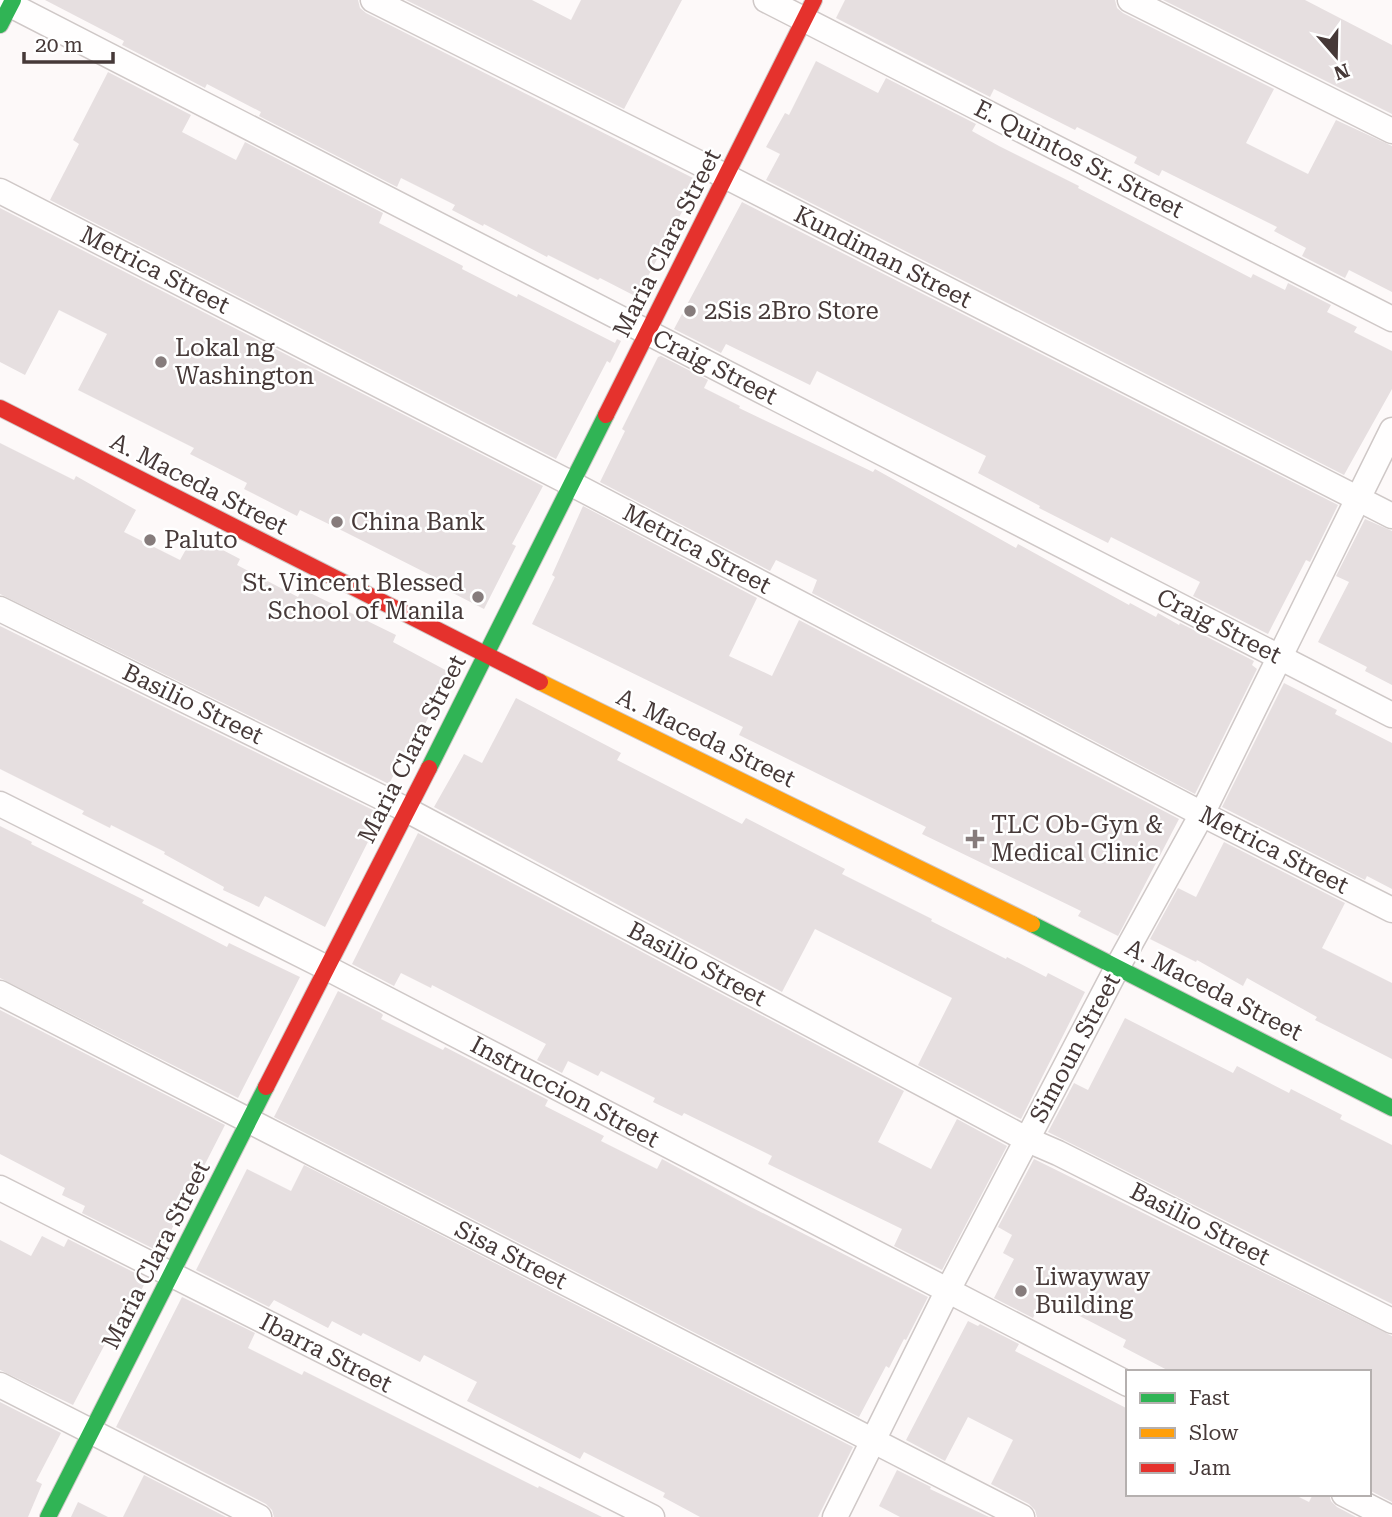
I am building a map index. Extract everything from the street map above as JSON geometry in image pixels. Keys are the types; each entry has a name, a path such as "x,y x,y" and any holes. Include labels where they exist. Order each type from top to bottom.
{"street":[{"name":"Kundiman Street","path":"373,0 1392,516"},
{"name":"E. Quintos Sr. Street","path":"766,0 809,9 1392,319"},
{"path":"1129,0 1392,131"},
{"name":"Craig Street","path":"6,8 1392,715"},
{"name":"Maria Clara Street","path":"47,1517 486,655 809,9"},
{"name":"Metrica Street","path":"0,191 572,484 1202,814 1392,910"},
{"name":"A. Maceda Street","path":"0,408 486,655 1118,967 1392,1108"},
{"name":"Simoun Street","path":"835,1517 947,1292 1202,814 1392,430"},
{"name":"Basilio Street","path":"0,609 407,810 1027,1140 1071,1159 1392,1321"},
{"name":"Instruccion Street","path":"0,804 327,968 1126,1383"},
{"name":"Sisa Street","path":"0,993 1022,1517"},
{"name":"Ibarra Street","path":"0,1188 652,1517"},
{"path":"0,1385 259,1517"},
{"path":"1348,1496 1389,1517"}],"building":[{"path":"45,0 358,0 360,8 366,13 695,179 680,208 683,210 637,297 600,278 598,280 548,255 547,257 484,224 483,226 452,210 455,205 401,178 397,187 259,116 261,112 207,84 205,88 122,45 124,41"},
{"path":"406,0 532,0 571,20 581,0 682,0 624,109"},
{"path":"845,0 1115,0 1117,8 1123,13 1274,89 1246,143 1308,174 1336,120 1392,146 1392,292 1349,270 1345,278 1302,256 1306,248 1274,231 1277,227 1162,170 1159,176 1134,163 1137,157 1077,127 1075,130 994,89 990,97 836,18"},
{"path":"1163,0 1305,0 1392,45 1392,114"},
{"path":"816,61 878,93 886,78 976,124 972,131 999,146 1251,278 1253,274 1285,290 1288,283 1331,305 1327,312 1357,327 1354,332 1392,351 1392,389 1344,475 766,180 780,154 766,147 785,113 789,115"},
{"path":"108,72 191,115 182,132 236,160 245,142 383,213 379,223 463,266 462,269 615,343 617,339 621,341 610,363 607,361 556,459 50,200 79,144 73,140"},
{"path":"742,202 1338,505 1310,562 1306,560 1268,634 1193,596 1200,582 1111,537 1108,543 978,473 986,456 817,371 810,385 726,344 721,353 674,329"},
{"path":"0,208 543,486 512,544 516,546 484,609 449,591 452,586 345,532 300,510 297,516 244,489 247,483 190,454 194,448 78,390 107,334 59,310 25,375 0,362"},
{"path":"661,356 708,380 704,388 740,406 739,408 873,472 875,469 1016,548 1018,544 1129,605 1130,603 1156,617 1158,613 1254,661 1252,665 1257,669 1195,794 812,593 817,580 776,560 770,571 600,482 625,431 622,429 658,357"},
{"path":"0,443 74,480 76,476 136,510 124,532 180,560 194,535 240,559 237,565 298,597 302,589 396,635 393,642 451,673 424,726 420,724 389,784 0,594"},
{"path":"583,506 757,598 729,656 772,676 799,620 1179,819 1118,936 1078,916 1081,911 922,834 926,827 739,735 743,727 532,624 555,577 552,575"},
{"path":"1365,519 1392,531 1392,685 1365,671 1367,667 1318,642 1349,582 1336,576"},
{"path":"0,626 375,811 373,815 380,818 325,927 265,896 259,907 223,890 224,887 164,854 165,852 82,814 84,811 0,769"},
{"path":"1284,683 1337,710 1335,714 1392,743 1392,889 1367,876 1365,880 1222,807"},
{"path":"516,698 621,753 617,760 742,824 746,818 845,869 842,874 1006,959 1007,957 1046,977 1048,973 1085,992 1021,1119 918,1065 952,998 815,929 782,992 434,807 464,754 482,763"},
{"path":"0,826 144,900 142,903 227,947 229,943 300,977 238,1098 0,978"},
{"path":"418,833 904,1091 878,1142 931,1169 957,1119 1007,1146 942,1270 894,1246 902,1229 768,1164 772,1156 684,1113 682,1116 653,1102 655,1098 601,1071 598,1076 568,1061 562,1073 537,1060 546,1044 432,985 431,988 401,973 394,986 352,964"},
{"path":"1224,842 1345,903 1322,948 1392,983 1392,1059 1315,1020 1317,1017 1247,978 1243,986 1197,960 1196,962 1150,939 1178,888 1196,897"},
{"path":"338,991 381,1013 381,1019 443,1050 445,1047 548,1100 545,1106 604,1136 601,1141 657,1169 662,1159 928,1297 906,1340 904,1339 889,1368 886,1366 859,1417 274,1117"},
{"path":"0,1010 225,1125 160,1252 82,1213 85,1206 62,1195 65,1188 0,1154"},
{"path":"1125,1018 1233,1073 1237,1066 1289,1093 1291,1089 1342,1115 1340,1119 1392,1145 1392,1304 1048,1132 1074,1083 1088,1090"},
{"path":"1034,1159 1392,1336 1392,1502 1371,1491 1371,1370 1167,1370 1123,1347 1126,1340 1043,1297 1033,1318 994,1298 1014,1259 1003,1253 1012,1235 998,1227"},
{"path":"304,1165 853,1447 818,1517 700,1517 663,1497 665,1493 584,1452 580,1459 467,1401 477,1382 424,1355 420,1362 363,1333 361,1336 332,1321 328,1328 274,1300 269,1307 196,1270 247,1169 291,1191"},
{"path":"42,1236 64,1247 68,1239 147,1279 112,1347 105,1344 73,1405 0,1370 0,1240 31,1256"},
{"path":"182,1297 255,1333 248,1348 302,1375 304,1371 538,1488 539,1486 602,1517 274,1517 266,1504 116,1427"},
{"path":"968,1321 978,1326 980,1324 1019,1344 1015,1351 1126,1408 1126,1496 1297,1496 1309,1502 1312,1496 1330,1496 1337,1507 1356,1517 1037,1517 1029,1504 991,1484 1013,1440 968,1417 945,1461 906,1440"},
{"path":"0,1402 61,1433 36,1481 42,1484 28,1517 0,1517"},
{"path":"897,1470 989,1517 900,1517 879,1506"},
{"path":"144,1475 226,1517 123,1517"},
{"path":"78,1502 108,1517 71,1517"}],"traffic: fast":[{"path":"0,25 13,0"},
{"path":"429,768 606,415"},
{"path":"1032,924 1392,1108"},
{"path":"48,1517 266,1087"}],"traffic: slow":[{"path":"540,682 1032,924"}],"traffic: jam":[{"path":"606,415 814,0"},
{"path":"0,408 540,682"},
{"path":"266,1087 429,768"}],"place":[{"name":"2Sis 2Bro Store","path":"690,311"},
{"name":"Lokal ng Washington","path":"161,362"},
{"name":"China Bank","path":"337,522"},
{"name":"Paluto","path":"150,540"},
{"name":"St. Vincent Blessed School of Manila","path":"478,597"},
{"name":"TLC Ob-Gyn & Medical Clinic","path":"975,839"},
{"name":"Liwayway Building","path":"1021,1291"}]}
